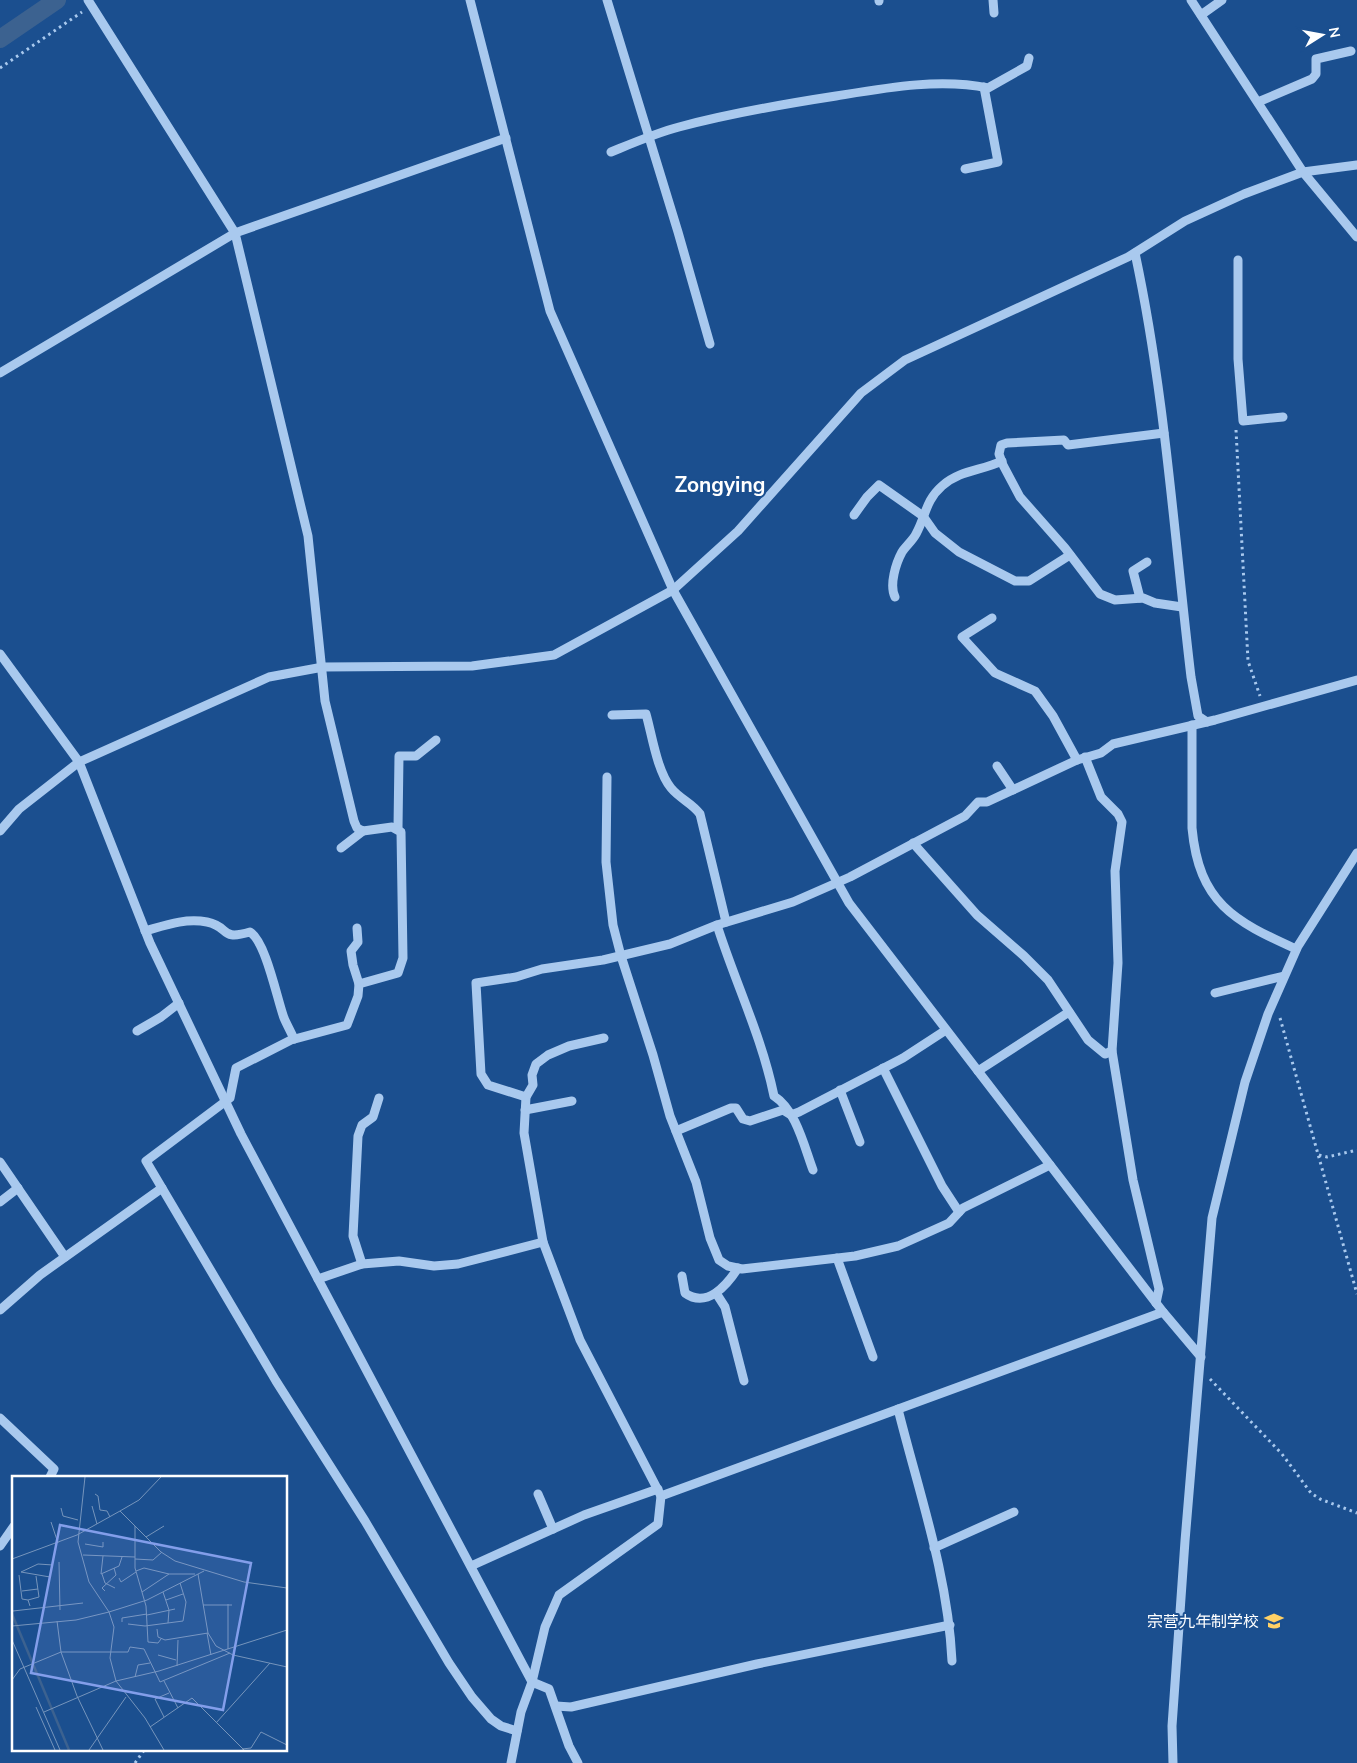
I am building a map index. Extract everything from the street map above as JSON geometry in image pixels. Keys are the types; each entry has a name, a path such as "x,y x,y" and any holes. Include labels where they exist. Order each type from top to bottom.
{"street":[{"path":"470,0 550,311 672,590 849,903 1156,1303 1201,1357"},
{"path":"606,0 678,232 710,344"},
{"path":"993,0 994,13"},
{"path":"1191,0 1304,172 1357,237"},
{"path":"1200,15 1222,0"},
{"path":"90,3 235,233 308,536 325,701 354,821 363,832"},
{"path":"1258,102 1312,79 1316,74 1316,59 1351,51"},
{"path":"611,152 677,127 740,112 881,89 944,84 969,84 988,88 1027,66 1030,58"},
{"path":"965,169 998,162 984,87"},
{"path":"0,372 235,233 506,138"},
{"path":"0,831 19,809 79,762 269,677 323,667 472,666 554,656 672,590 738,531 861,393 905,360 1135,253 1185,221 1244,194 1304,172 1357,165"},
{"path":"1135,253 1150,322 1182,607 1198,716 1207,722"},
{"path":"1238,260 1238,359 1242,421 1283,416"},
{"path":"1164,434 1068,445 1064,440 1007,443 1001,445 999,454 1020,497 1070,555 1100,594 1114,600 1140,598 1155,603 1182,607"},
{"path":"895,597 892,591 893,580 899,559 916,534 927,504 946,483 968,471 983,470 1002,461"},
{"path":"854,515 867,497 879,486 923,516 935,533 959,552 1015,581 1029,581 1070,555"},
{"path":"1140,598 1133,571 1146,562"},
{"path":"992,618 962,637 995,673 1035,691 1081,758 1101,797 1118,814 1122,822 1115,871 1118,963 1112,1051 1133,1180 1159,1289 1156,1303"},
{"path":"0,654 79,762 146,931 225,1101 532,1682 549,1689 569,1746 578,1763"},
{"path":"526,1097 488,1085 481,1074 476,983 516,978 542,969 621,956 670,944 722,924 793,902 850,876 965,816 978,802 987,802 1081,758 1101,753 1113,744 1192,726 1357,680"},
{"path":"612,715 646,714 653,743 669,785 678,796 694,806 700,814 731,968 762,1045 774,1096 784,1102 791,1115 813,1170"},
{"path":"1192,726 1193,843 1208,886 1232,916 1258,932 1296,949"},
{"path":"359,984 398,973 401,965 401,832 398,828 399,756 416,756 436,740"},
{"path":"997,766 1013,790"},
{"path":"606,777 606,862 613,924 621,956 676,1131 696,1182 710,1238 719,1260 738,1268 836,1258 898,1246 949,1223 963,1208 1050,1165"},
{"path":"341,848 363,832 398,828"},
{"path":"913,843 977,915 1048,980 1088,1040 1105,1054 1112,1051"},
{"path":"1173,1763 1173,1717 1212,1218 1245,1082 1274,998 1296,949 1357,853"},
{"path":"146,931 180,921 195,920 210,923 221,928 227,934 235,936 250,932 255,934 266,959 284,1017 294,1040"},
{"path":"357,928 358,942 351,951 359,984 358,996 347,1025 294,1040 236,1068 230,1098 146,1161 276,1381 324,1455 454,1671 472,1698 491,1719 501,1726 517,1731"},
{"path":"1215,993 1284,976"},
{"path":"137,1031 161,1017 179,1003"},
{"path":"978,1071 1069,1012"},
{"path":"791,1115 883,1068 946,1030"},
{"path":"511,1763 517,1731 532,1682 545,1627 559,1595 658,1524 660,1492 580,1340 543,1242 524,1133 526,1097 533,1085 532,1075 536,1064 548,1055 569,1046 604,1038"},
{"path":"883,1068 942,1186 959,1212"},
{"path":"840,1090 860,1142"},
{"path":"362,1264 353,1236 358,1136 362,1125 372,1117 379,1098"},
{"path":"525,1110 572,1101"},
{"path":"676,1131 731,1108 736,1108 743,1119 750,1121 783,1110 791,1115"},
{"path":"0,1162 65,1257"},
{"path":"0,1202 18,1188"},
{"path":"0,1310 40,1275 162,1188"},
{"path":"318,1279 362,1264 399,1260 434,1266 458,1264 543,1242"},
{"path":"836,1258 873,1357"},
{"path":"682,1276 685,1293 690,1297 704,1297 716,1293 728,1284 738,1268"},
{"path":"716,1293 725,1307 744,1381"},
{"path":"471,1566 584,1515 660,1492 898,1409 1163,1312"},
{"path":"898,1409 941,1570 950,1625 952,1661"},
{"path":"0,1418 54,1469 50,1476"},
{"path":"538,1494 553,1529"},
{"path":"934,1548 1014,1512"},
{"path":"0,1546 12,1529"},
{"path":"556,1706 571,1707 757,1664 950,1625"}],"path":[{"path":"0,68 90,3"},
{"path":"1236,430 1248,661 1263,706"},
{"path":"1274,998 1357,1294"},
{"path":"1318,1155 1327,1157 1357,1150"},
{"path":"1200,1368 1282,1454 1311,1493 1320,1499 1357,1513"},
{"path":"135,1763 144,1750"}],"waterway":[{"path":"0,39 57,0"}],"place":[{"name":"宗营九年制学校","path":"1274,1621"}],"district":[{"name":"Zongying","path":"720,485"}]}
